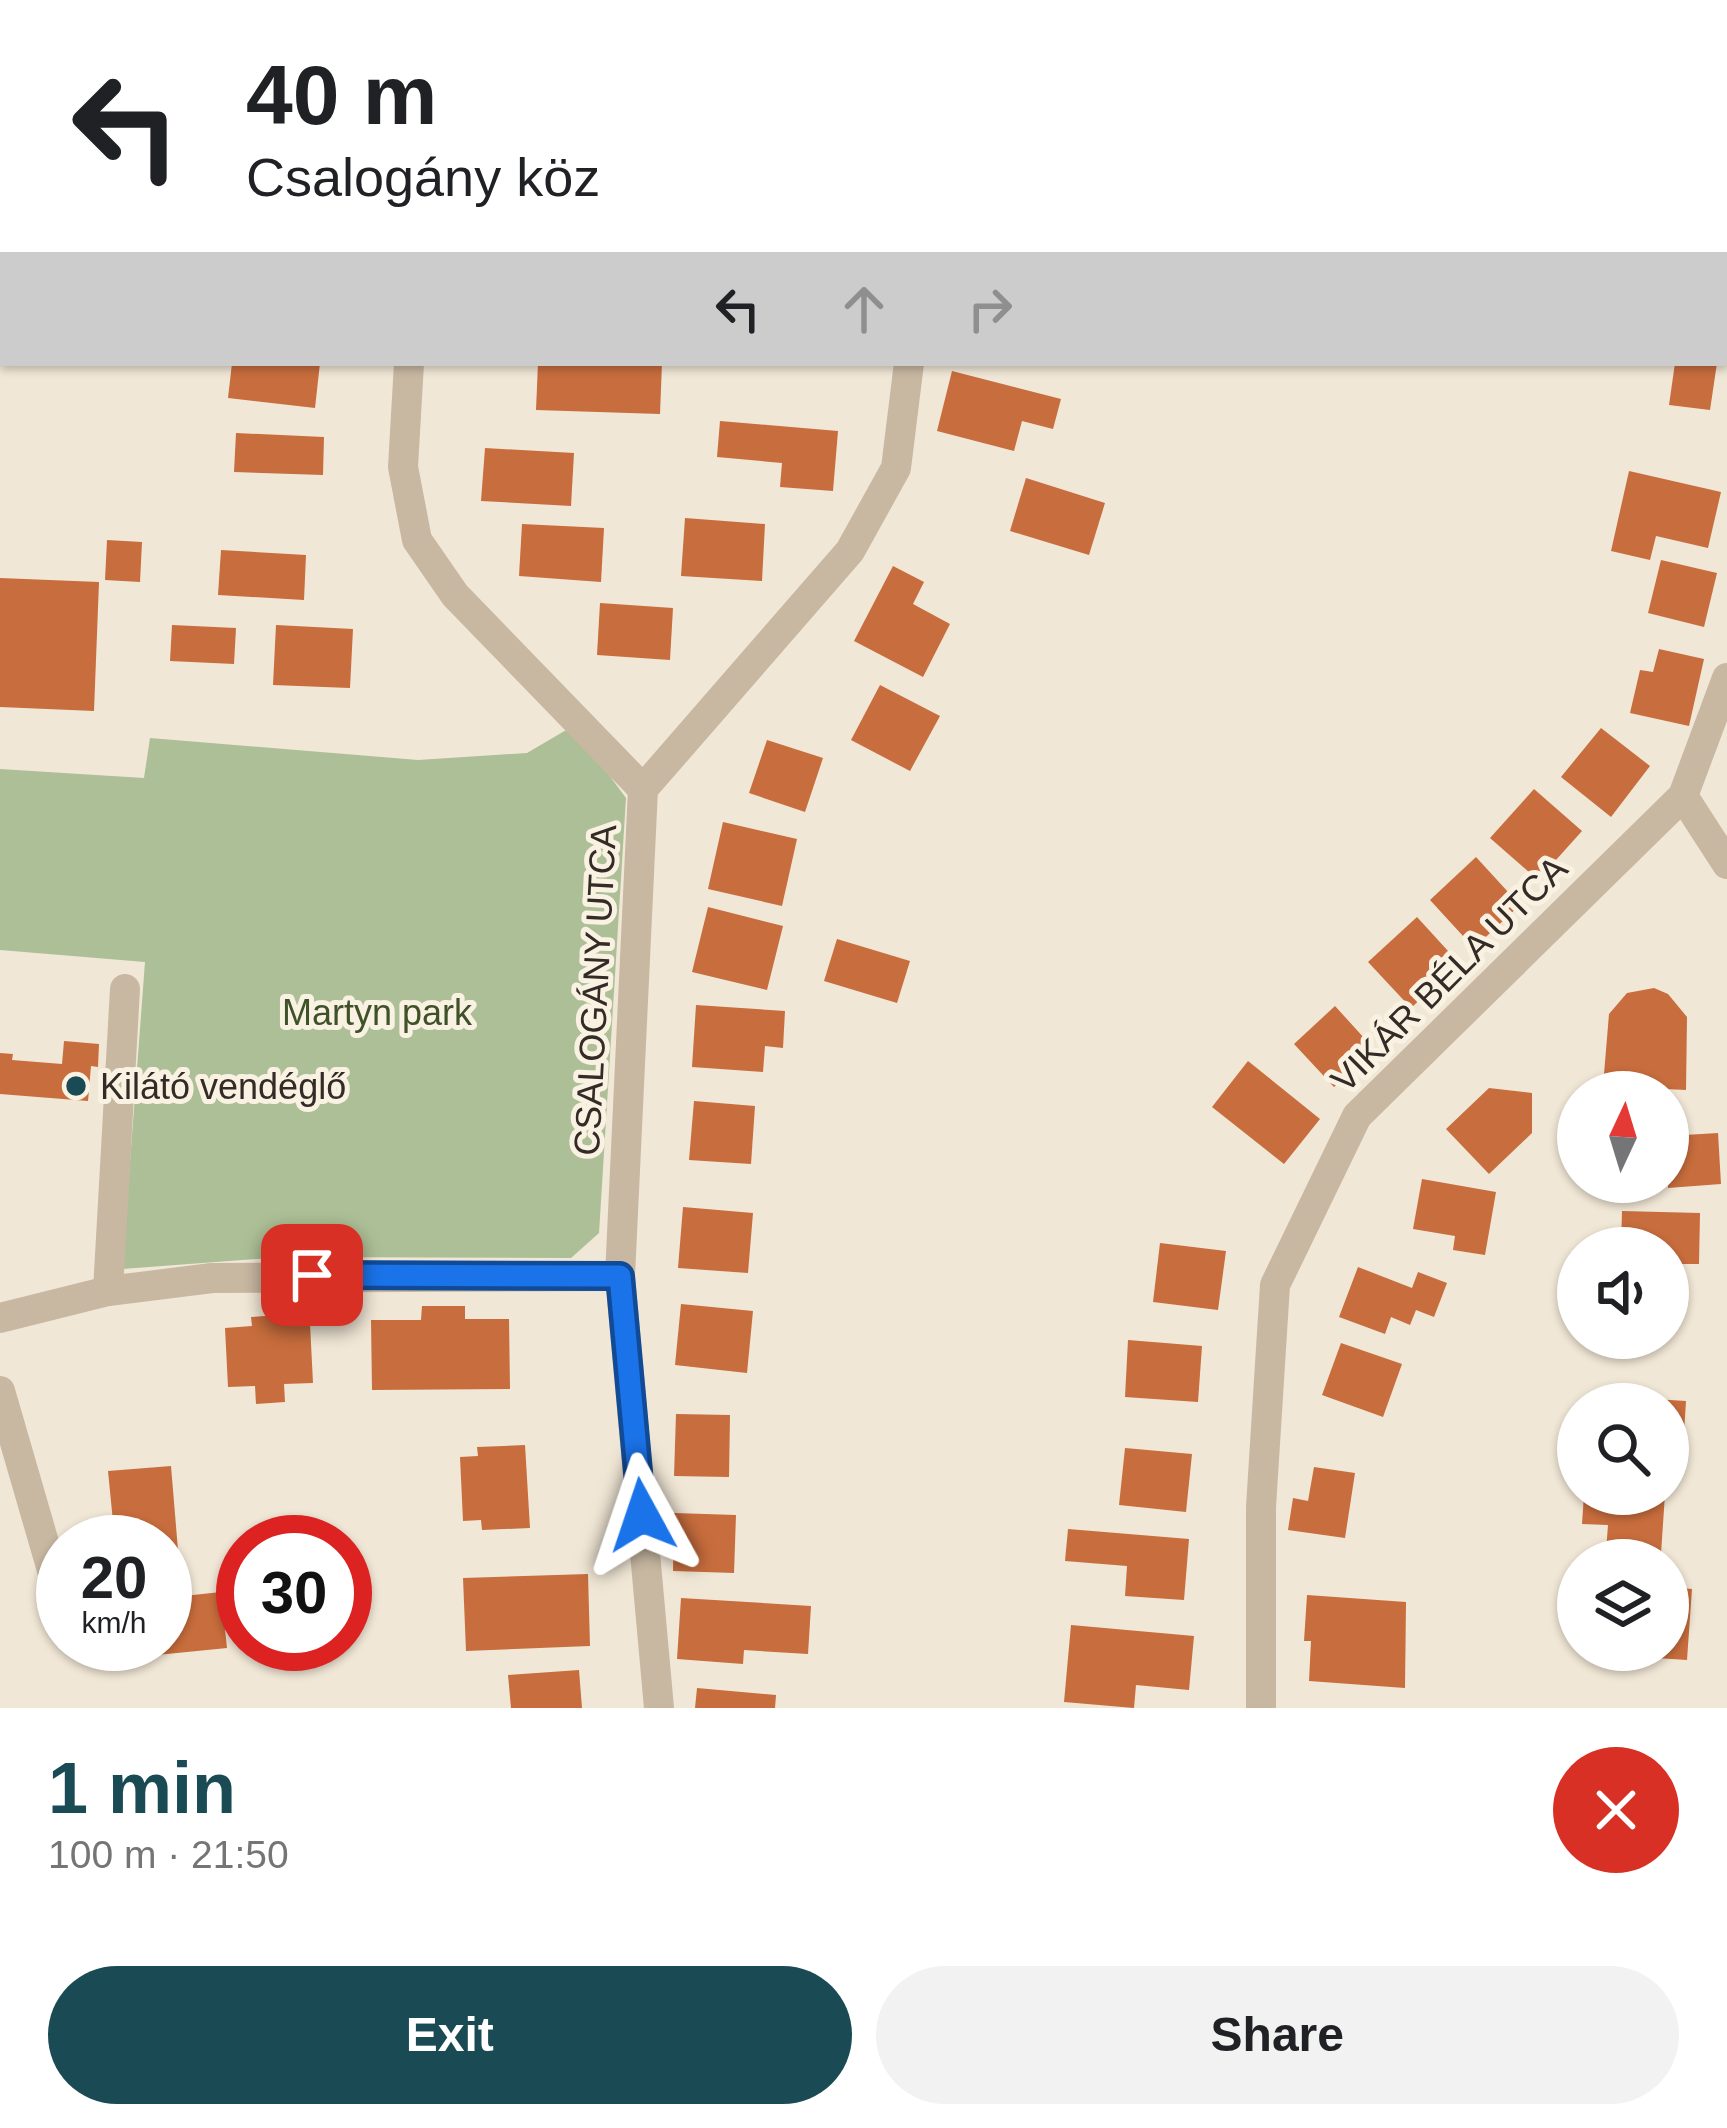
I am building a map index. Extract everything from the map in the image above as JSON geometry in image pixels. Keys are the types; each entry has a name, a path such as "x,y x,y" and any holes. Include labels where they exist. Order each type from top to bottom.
{"street":[{"path":"409,366 404,467 417,540 455,595 643,789"},
{"name":"CSALOGÁNY UTCA","path":"659,1708 620,1276 643,789 850,551 896,468 909,366"},
{"name":"VIKÁR BÉLA UTCA","path":"1261,1708 1262,1507 1275,1285 1358,1116 1683,796 1727,678"},
{"path":"1683,796 1727,864"},
{"path":"108,1291 125,989"},
{"path":"0,1318 108,1291 212,1278 620,1276"},
{"path":"0,1391 36,1515"}],"green space":[{"name":"Martyn park","path":"573,726 626,798 599,1233 571,1258 284,1257 122,1269 145,962 0,950 0,769 144,778 150,738 418,760 527,753"}],"building":[{"path":"232,366 320,366 315,408 228,398"},
{"path":"538,366 662,366 660,414 536,410"},
{"path":"1675,366 1717,366 1710,410 1669,405"},
{"path":"952,371 1061,399 1053,429 1022,421 1014,451 937,431"},
{"path":"720,421 838,431 833,491 780,487 782,463 717,457"},
{"path":"236,433 324,437 323,475 234,472"},
{"path":"485,448 574,453 571,506 481,501"},
{"path":"1629,471 1721,492 1708,548 1656,536 1650,560 1611,551"},
{"path":"1026,478 1105,503 1089,555 1010,531"},
{"path":"685,518 765,524 762,581 681,576"},
{"path":"522,524 604,528 601,582 519,576"},
{"path":"107,540 142,542 140,582 105,580"},
{"path":"221,550 306,555 304,600 218,595"},
{"path":"1661,560 1717,573 1704,627 1648,613"},
{"path":"893,566 924,582 913,604 950,624 923,677 854,641"},
{"path":"0,578 99,582 94,711 0,707"},
{"path":"600,603 673,608 670,660 597,655"},
{"path":"172,625 236,628 234,664 170,661"},
{"path":"276,625 353,629 350,688 273,685"},
{"path":"1659,649 1704,659 1689,726 1630,713 1640,670 1653,672"},
{"path":"880,685 940,716 910,771 851,740"},
{"path":"1601,728 1650,766 1611,817 1561,777"},
{"path":"767,740 823,758 805,812 749,793"},
{"path":"1534,789 1582,831 1538,880 1490,838"},
{"path":"723,822 797,839 782,906 708,889"},
{"path":"1476,857 1520,905 1474,948 1430,900"},
{"path":"708,907 783,926 767,990 692,972"},
{"path":"1417,917 1459,963 1411,1008 1368,962"},
{"path":"837,939 910,961 897,1003 824,981"},
{"path":"1654,988 1668,994 1687,1017 1686,1071 1604,1071 1609,1014 1627,993"},
{"path":"696,1005 785,1011 783,1048 765,1046 763,1072 692,1067"},
{"path":"1335,1006 1375,1050 1334,1087 1294,1044"},
{"path":"64,1041 99,1044 98,1067 91,1066 88,1101 0,1094 0,1053 13,1054 12,1060 62,1064"},
{"path":"1248,1061 1320,1119 1284,1164 1212,1107"},
{"path":"1489,1088 1532,1093 1532,1133 1489,1174 1446,1129"},
{"path":"694,1101 755,1106 751,1164 689,1160"},
{"path":"1718,1133 1721,1184 1689,1186 1689,1135"},
{"path":"1422,1179 1496,1192 1485,1255 1453,1250 1455,1236 1413,1229"},
{"path":"683,1207 753,1213 748,1273 678,1268"},
{"path":"1622,1211 1700,1213 1699,1264 1689,1264 1689,1227 1622,1227"},
{"path":"1160,1243 1226,1251 1218,1310 1153,1302"},
{"path":"1358,1267 1412,1288 1418,1272 1447,1283 1434,1317 1416,1310 1410,1325 1391,1317 1385,1334 1339,1317"},
{"path":"681,1304 753,1311 747,1373 675,1365"},
{"path":"422,1306 465,1306 465,1319 509,1319 510,1389 372,1390 371,1320 421,1320"},
{"path":"281,1315 281,1325 310,1324 313,1383 284,1384 285,1402 256,1404 255,1386 228,1387 225,1328 252,1326 251,1317"},
{"path":"1128,1340 1202,1346 1198,1402 1125,1397"},
{"path":"1341,1343 1402,1364 1383,1417 1322,1395"},
{"path":"676,1414 730,1415 729,1477 674,1476"},
{"path":"525,1445 530,1528 482,1530 481,1520 463,1521 460,1457 478,1456 477,1447"},
{"path":"1125,1448 1192,1454 1186,1512 1119,1505"},
{"path":"171,1466 175,1515 112,1515 108,1471"},
{"path":"1314,1467 1355,1473 1345,1538 1288,1530 1293,1498 1308,1501"},
{"path":"674,1513 736,1515 734,1573 673,1571"},
{"path":"1583,1515 1664,1515 1662,1539 1607,1539 1608,1525 1582,1524"},
{"path":"1068,1529 1189,1539 1184,1600 1125,1596 1127,1566 1065,1561"},
{"path":"588,1574 590,1646 466,1651 463,1578"},
{"path":"216,1593 216,1649 192,1652 192,1595"},
{"path":"1307,1595 1406,1602 1405,1688 1309,1681 1311,1641 1304,1641"},
{"path":"681,1598 811,1606 808,1654 744,1650 743,1664 677,1659"},
{"path":"1071,1625 1194,1636 1189,1690 1136,1685 1134,1708 1064,1702"},
{"path":"579,1670 582,1708 511,1708 508,1675"},
{"path":"697,1688 776,1695 775,1708 695,1708"}],"place":[{"name":"Kilátó vendéglő","path":"76,1086"}],"route":[{"path":"312,1275 620,1276 642,1515"}]}
